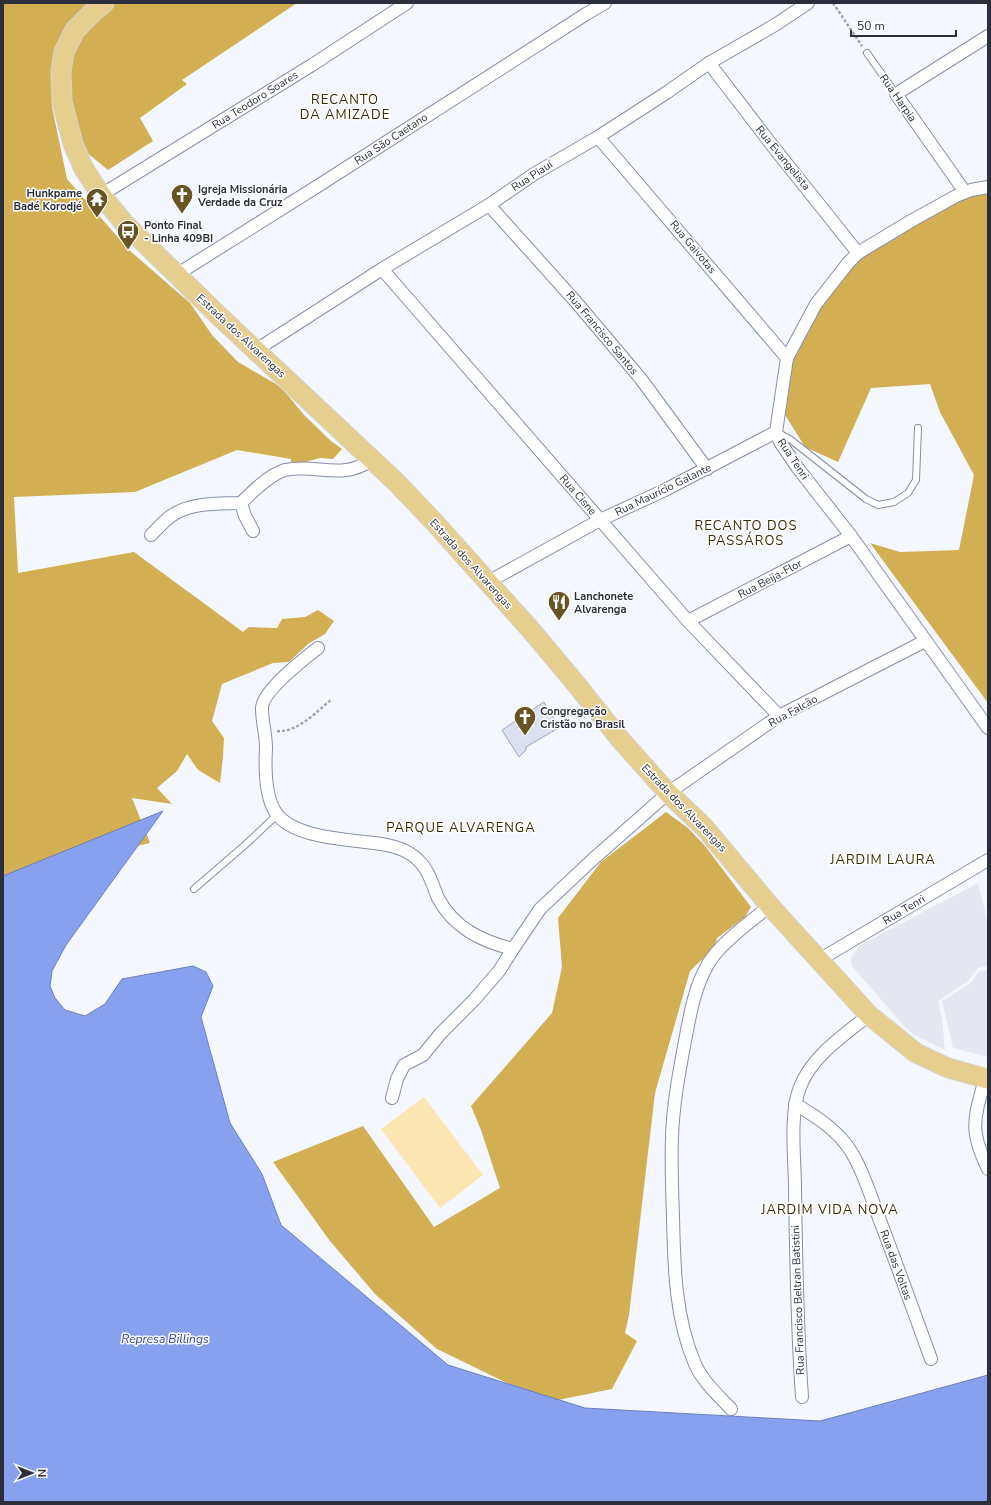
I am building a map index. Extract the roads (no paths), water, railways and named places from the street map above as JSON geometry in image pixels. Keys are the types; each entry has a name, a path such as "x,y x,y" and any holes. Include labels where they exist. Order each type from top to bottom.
{"main road":[{"name":"Estrada dos Alvarengas","path":"104,3 75,30 64,52 61,71 62,102 73,144 84,169 101,195 125,224 176,275 397,483 435,523 544,646 620,739 668,793 704,827 770,906 869,1016 916,1053 948,1068 987,1079"}],"street":[{"name":"Rua Teodoro Soares","path":"101,195 312,65 407,3"},
{"name":"Rua São Caetano","path":"176,275 606,3"},
{"name":"Rua Piauí","path":"256,350 382,269 489,205 534,174 598,137 709,63 775,25 808,3"},
{"path":"896,94 988,36"},
{"name":"Rua Evangelista","path":"709,63 771,144 858,252"},
{"name":"Rua Harpia","path":"896,94 964,192"},
{"name":"Rua Gaivotas","path":"598,137 787,358"},
{"name":"Rua Tenri","path":"988,187 964,192 910,221 858,252 822,294 787,358 776,432 780,442 797,467 851,536 988,728"},
{"name":"Rua Francisco Santos","path":"489,205 576,302 641,379 707,469"},
{"name":"Rua Cisne","path":"382,269 688,621 779,716"},
{"name":"Rua Maurício Galante","path":"488,582 600,520 707,469 776,432"},
{"path":"151,535 171,516 187,508 241,503 253,491 284,470 314,468 346,470 356,468 372,460"},
{"path":"241,503 245,516 253,531"},
{"name":"Rua Beija-Flor","path":"688,621 851,536"},
{"name":"Rua Falcão","path":"392,1098 397,1080 404,1065 423,1055 441,1033 474,1000 499,971 540,910 591,861 668,793 779,716 925,641"},
{"path":"318,648 277,684 263,700 262,709 265,730 266,771 269,797 277,815 289,825 303,832 342,840 391,845 406,852 417,859 426,869 438,898 450,916 464,929 473,935 492,943 513,949"},
{"name":"Rua Tenri","path":"819,960 988,860"},
{"path":"731,1409 708,1385 696,1366 690,1351 682,1321 674,1268 672,1137 676,1095 687,1028 694,996 705,970 715,953 770,906"},
{"name":"Rua Francisco Beltran Batistini","path":"802,1398 797,1300 794,1136 795,1104 800,1086 814,1064 835,1043 869,1016"},
{"path":"987,1079 976,1114 975,1133 980,1152 988,1169"},
{"name":"Rua das Voltas","path":"795,1104 818,1118 833,1130 852,1153 866,1184 894,1257 931,1359"}],"lane":[{"name":"Rua Harpia","path":"866,53 896,94"},
{"path":"776,432 790,440 866,499 878,505 894,502 908,493 916,480 918,428"},
{"path":"194,889 277,815"}],"water":[{"name":"Represa Billings","path":"163,811 66,945 52,971 50,986 55,998 65,1010 85,1016 105,1004 122,979 193,966 206,972 213,986 201,1017 230,1123 262,1174 281,1225 448,1365 585,1408 820,1421 988,1375 988,1502 3,1502 3,876"}],"place":[{"name":"Igreja Missionária Verdade da Cruz","path":"182,214"},
{"name":"Hunkpame Badé Korodjé","path":"97,218"},
{"name":"Ponto Final - Linha 409BI","path":"128,250"},
{"name":"Lanchonete Alvarenga","path":"559,622"},
{"name":"Congregação Cristão no Brasil","path":"525,736"}],"district":[{"name":"RECANTO DA AMIZADE","path":"345,108"},
{"name":"RECANTO DOS PASSÁROS","path":"746,534"},
{"name":"PARQUE ALVARENGA","path":"461,828"},
{"name":"JARDIM LAURA","path":"883,860"},
{"name":"JARDIM VIDA NOVA","path":"830,1210"}]}
